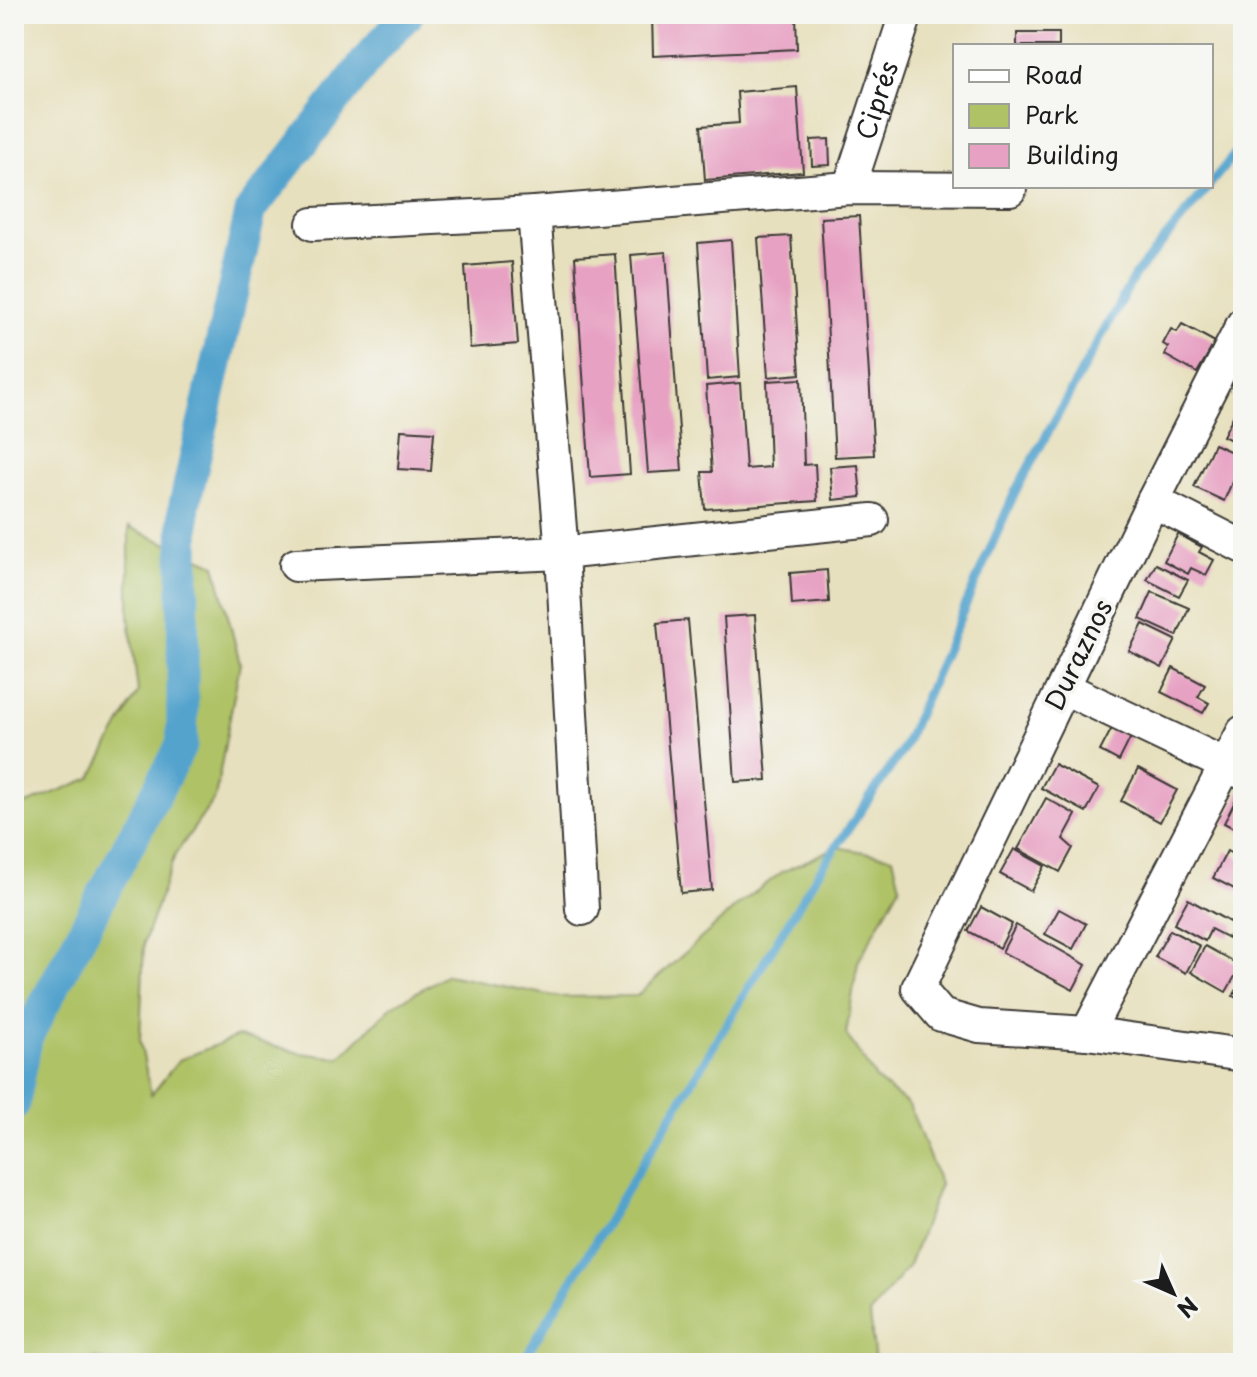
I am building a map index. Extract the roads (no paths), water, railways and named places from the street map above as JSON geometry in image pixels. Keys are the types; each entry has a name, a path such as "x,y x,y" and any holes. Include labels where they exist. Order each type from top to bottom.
{"street":[{"name":"Ciprés","path":"849,188 906,14"},
{"path":"313,224 534,213 849,188 1010,189"},
{"path":"534,213 562,553 582,909"},
{"name":"Duraznos","path":"1087,1033 979,1026 941,1015 918,988 1153,501 1243,324"},
{"path":"1153,501 1243,547"},
{"path":"296,565 562,553 872,520"},
{"path":"1064,688 1234,768"},
{"path":"1243,732 1234,768 1087,1033 1243,1055"}],"waterway":[{"path":"14,1104 27,1037 182,744 184,507 251,210 373,52 408,14"},
{"path":"1213,181 1243,144"},
{"path":"522,1363 818,873 902,751 1015,492 1135,275 1207,188"}]}
